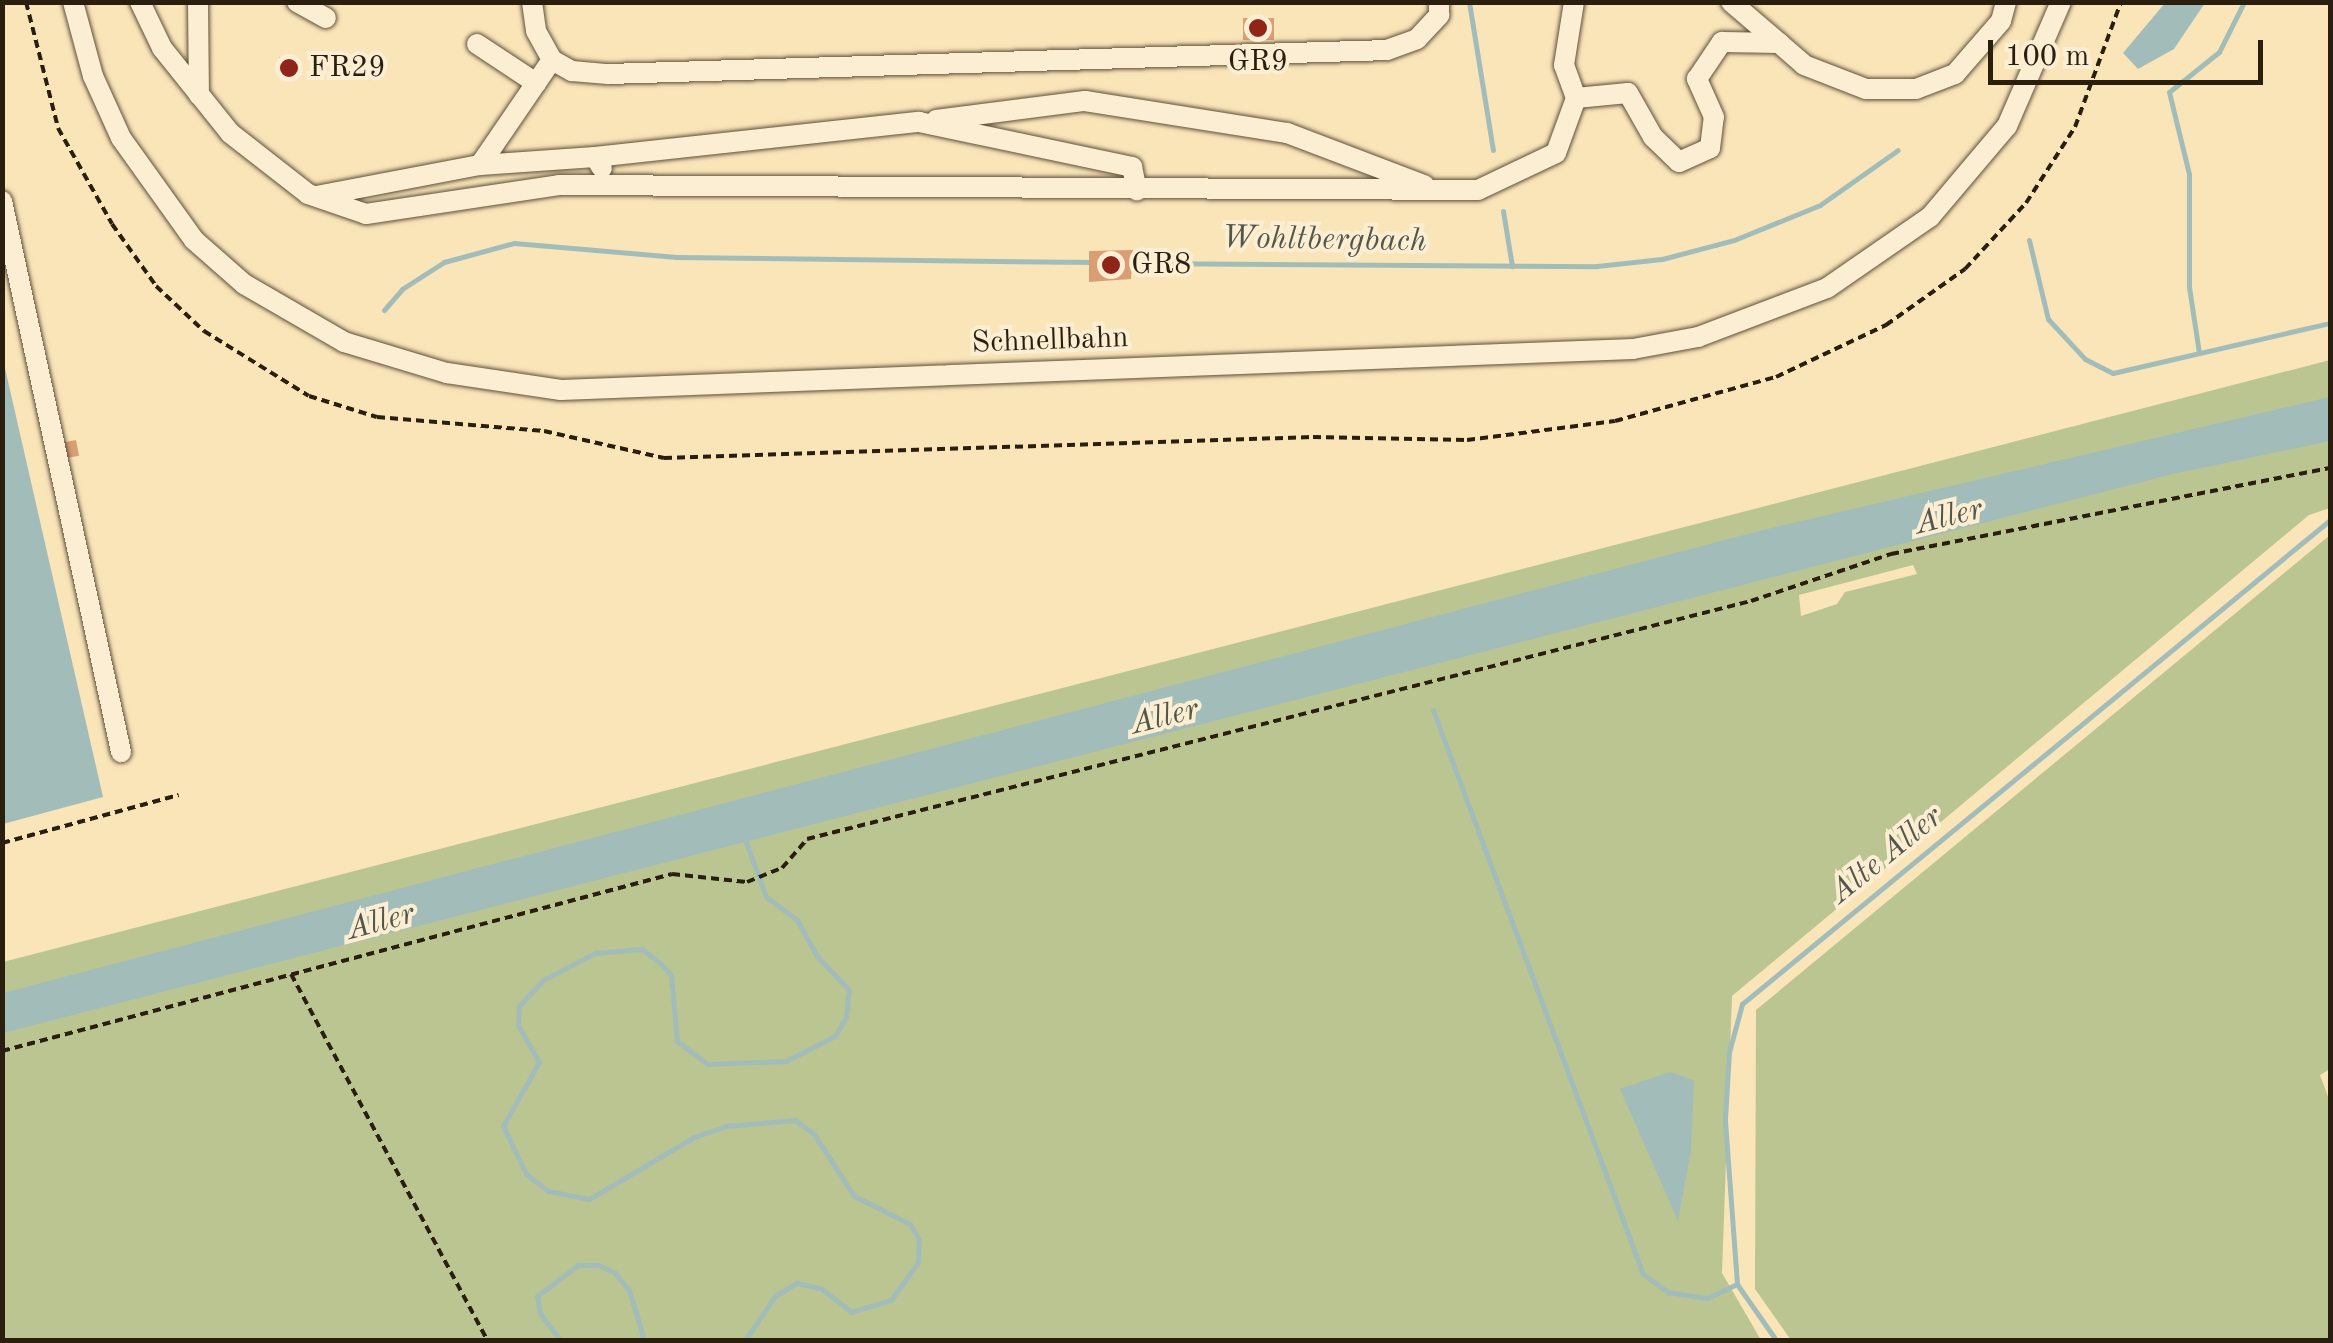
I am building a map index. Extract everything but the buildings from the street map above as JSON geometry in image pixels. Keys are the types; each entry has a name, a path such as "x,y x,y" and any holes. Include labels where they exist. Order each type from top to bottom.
{"street":[{"name":"Schnellbahn","path":"73,2 93,76 121,138 194,240 244,284 298,320 374,352 510,386 561,390 1633,348 1698,337 1827,288 1930,217 2007,126 2061,2"},
{"path":"140,2 162,48 230,134 316,196 366,214 559,185 1478,190 1556,152 1576,98 1564,36 1574,2"},
{"path":"198,2 199,94"},
{"path":"297,2 326,18"},
{"path":"532,2 536,31 552,60 572,70 608,74 1387,50 1417,39 1438,15 1439,2"},
{"path":"1576,98 1628,93 1652,137 1679,162 1710,148 1714,117 1697,79 1722,42 1730,2 1804,66 1866,89 1916,89 1954,74 2001,21 2006,2"},
{"path":"1722,42 1780,43"},
{"path":"477,44 536,83"},
{"path":"480,165 552,60"},
{"path":"316,196 480,165 595,157 1085,102 1287,132 1436,190"},
{"path":"919,122 1132,168 1136,190"},
{"path":"595,157 615,186"},
{"path":"2,201 121,752"}],"path":[{"path":"26,2 58,128 134,255 204,331 309,396 377,417 544,430 664,458 1314,438 1466,440 1616,421 1776,377 1886,325 1964,269 2026,203 2075,127 2121,2"},
{"path":"2,1051 672,874 748,882 769,874 807,839 1750,601 1891,554 2330,468"},
{"path":"2,842 179,795"},
{"path":"291,974 487,1340"}],"green space":[{"path":"2330,360 2330,508 2309,515 1732,996 1722,1273 1761,1340 3,1340 3,962","holes":["1913,565 1917,574 1845,592 1837,604 1801,616 1799,595"]},
{"path":"2330,535 2330,1069 2320,1075 2330,1102 2330,1340 1791,1340 1755,1289 1756,1010"}],"water":[{"path":"2165,3 2205,3 2174,49 2138,69 2123,53"},
{"path":"2,355 103,797 3,824 2,824"},
{"name":"Aller","path":"2330,397 2330,441 2173,474 3,1033 3,993 1759,531"},
{"path":"1670,1072 1694,1080 1691,1150 1678,1221 1620,1089"}],"waterway":[{"path":"1469,2 1493,150"},
{"path":"2199,353 2189,287 2189,174 2169,92 2219,52 2244,2"},
{"name":"Wohltbergbach","path":"1126,263 1597,266 1662,259 1734,240 1820,205 1898,150"},
{"path":"1503,211 1512,266"},
{"name":"Wohltbergbach","path":"2029,240 2048,319 2085,359 2113,373 2330,323"},
{"name":"Wohltbergbach","path":"384,310 402,289 444,262 514,243 676,257 1095,262"},
{"name":"Alte Aller","path":"1776,1340 1737,1284 1725,1119 1729,1052 1742,1004 2330,520"},
{"path":"1433,710 1643,1274 1668,1292 1707,1298 1737,1284"},
{"path":"745,1340 775,1296 797,1283 822,1289 851,1312 891,1300 918,1262 919,1239 910,1224 854,1196 814,1134 795,1120 726,1126 694,1137 589,1199 548,1191 526,1174 503,1126 539,1062 518,1025 519,1006 543,980 595,953 642,949 660,963 671,975 677,1041 707,1064 786,1061 835,1036 846,1017 849,990 817,956 797,920 766,897 746,842"},
{"path":"560,1340 540,1313 537,1296 578,1265 598,1265 615,1273 629,1290 644,1340"}],"place":[{"name":"GR9","path":"1258,28"},
{"name":"FR29","path":"289,68"},
{"name":"GR8","path":"1111,265"}]}
